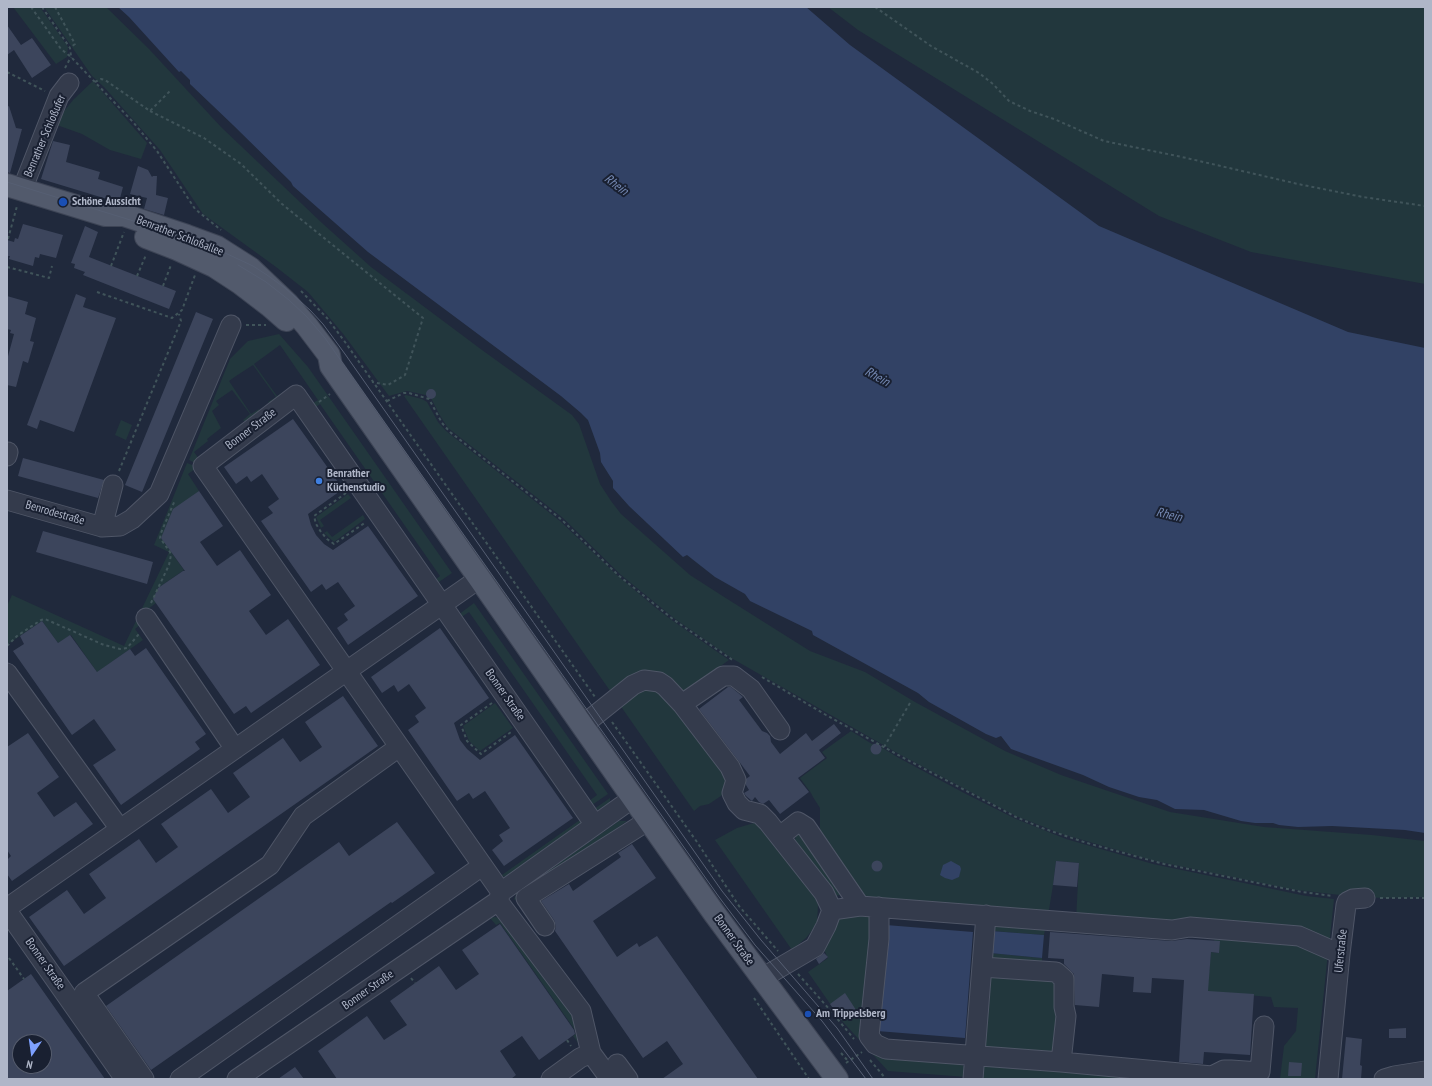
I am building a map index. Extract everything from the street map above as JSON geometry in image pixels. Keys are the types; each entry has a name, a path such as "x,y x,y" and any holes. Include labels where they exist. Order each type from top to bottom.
{"main road":[{"name":"Benrather Schloßallee","path":"15,188 105,215 124,215 200,240 222,250 245,276"},
{"name":"Benrather Schloßallee","path":"105,215 115,224 125,229 177,249 214,266 245,276"},
{"name":"Bonner Straße","path":"245,276 270,306 291,325 321,360 332,366"},
{"name":"Bonner Straße","path":"245,276 288,304 329,355 332,366 344,384 649,820 758,988 842,1070"}],"street":[{"name":"Benrather Schloßufer","path":"15,188 64,90"},
{"name":"Benrodestraße","path":"7,500 102,527 120,526 132,519 159,494 231,325"},
{"name":"Bonner Straße","path":"591,1053 581,1011 499,896 482,866 203,466 296,395 595,825"},
{"path":"102,527 113,485"},
{"name":"Bonner Straße","path":"125,1079 8,912 120,829 480,578"},
{"path":"148,620 235,749"},
{"path":"7,673 120,829"},
{"path":"682,704 723,676 734,676 750,689 780,730"},
{"path":"583,725 633,685 644,680 659,682 665,686 682,704 730,767 736,780 732,793 737,803 744,810 760,814 780,836 824,893 832,910 826,926 815,947 788,963 758,988"},
{"path":"144,1079 84,993 270,865 303,816 399,748"},
{"name":"Bonner Straße","path":"237,1079 499,896 633,798"},
{"path":"545,926 526,898 649,820"},
{"path":"780,836 798,822 806,827 860,906"},
{"path":"180,1079 482,866"},
{"name":"Uferstraße","path":"1328,1079 1346,905 1357,899"},
{"path":"832,910 860,906 878,907 1172,930 1190,927 1299,936 1340,954"},
{"path":"878,907 879,939 870,1036 875,1044 886,1049 1061,1062 1212,1078 1224,1070 1260,1072 1264,1026"},
{"path":"973,1079 986,915"},
{"path":"982,968 1056,972 1064,979 1064,1007 1066,1016 1061,1062"},
{"path":"551,1079 580,1058 591,1053 618,1074"},
{"path":"1384,1079 1425,1071"}],"path":[{"path":"32,7 61,49 71,57 95,82 139,129 157,151 195,209 226,233"},
{"path":"42,7 70,48 71,57"},
{"path":"55,7 75,44 70,48"},
{"path":"875,7 931,46 978,73 993,84 1009,100 1030,111 1054,119 1104,141 1182,157 1298,184 1363,197 1425,206"},
{"path":"7,72 43,90 64,90"},
{"path":"95,82 101,79 106,80 150,110 204,138 241,164 282,204 422,318 406,375 388,385 372,382"},
{"path":"150,110 170,91"},
{"path":"8,239 15,188"},
{"path":"111,266 125,229"},
{"path":"137,276 152,239"},
{"path":"163,286 177,249"},
{"path":"97,292 172,318 179,314 182,310 201,260"},
{"path":"7,267 49,278 52,266"},
{"path":"300,291 327,318 387,402 697,842 739,906 854,1039"},
{"path":"113,485 181,321 179,314"},
{"path":"231,325 291,325"},
{"path":"307,410 344,384"},
{"path":"387,402 404,393 429,399 442,423 450,432 562,520 618,575 674,620 738,663"},
{"path":"358,484 314,516 316,524 321,532 334,544 378,513"},
{"path":"7,646 17,636 41,620 45,619 104,645 120,649 127,648 148,620 153,597 169,565 171,555 170,552 160,538 177,494"},
{"path":"760,676 884,747 1016,817 1063,835 1136,857 1195,871 1302,892 1357,899 1425,898"},
{"path":"505,694 461,725 467,741 481,754 525,723"},
{"path":"884,747 910,703"},
{"path":"9,958 24,979"},
{"path":"758,988 809,1079"},
{"path":"842,1053 842,1070"},
{"path":"868,1057 886,1079"}],"green space":[{"path":"13,7 40,7 68,47 67,57 56,64"},
{"path":"44,7 106,7 149,49 221,127 322,223 371,267 572,415 579,424 600,484 621,514 690,575 721,595 810,651 865,672 915,702 1005,751 1061,775 1170,812 1264,827 1372,835 1425,841 1425,897 1382,898 1296,890 1155,861 1062,834 1016,816 899,754 733,659 675,619 621,575 563,518 448,428 430,396 407,391 389,396 344,335 308,292 203,214 160,150 104,87 92,76"},
{"path":"828,7 1425,7 1425,284 1251,252 1159,216 858,30"},
{"path":"93,81 147,143 141,159 110,150 82,134 54,124 73,100"},
{"path":"279,334 308,367 452,573 436,584 434,581 440,576 320,404 313,409 310,405 318,400 280,345 254,364 277,396 285,391 286,393 271,404 268,402 276,397 253,365 236,376 229,381 251,414 259,409 260,412 245,422 243,420 250,414 232,390 216,401 219,405 212,411 221,428 194,452 199,459 195,463 189,460 230,359 248,341"},
{"path":"406,395 422,399 427,402 438,422 446,431 560,521 618,576 656,608 729,660 680,695 654,684 723,765 727,787 721,796 709,804 700,806 694,811 404,396"},
{"path":"121,420 132,425 126,440 115,435"},
{"path":"187,463 192,465 195,469 188,474 199,491 161,538 184,570 158,588 156,603 148,609 141,624 135,629 143,640 106,666 167,772 71,635 58,643 42,621 8,644 7,606 12,595 124,646 169,552 154,545"},
{"path":"348,494 351,498 320,520 324,526 321,528 316,517"},
{"path":"363,515 365,519 334,542 324,533 327,531 332,537"},
{"path":"474,603 608,794 592,805 589,801 597,795 469,612 460,618 458,615"},
{"path":"495,703 513,728 480,751 469,741 463,726"},
{"path":"851,731 872,744 878,744 899,758 964,793 1016,819 1066,839 1153,864 1306,896 1334,899 1329,947 1076,920 1079,863 1056,861 1049,910 1043,914 869,901 820,845 820,808 800,778 827,758 822,752"},
{"path":"610,798 610,803 606,806 598,810 594,809"},
{"path":"584,817 581,824 507,876 499,877"},
{"path":"619,821 627,821 515,900 514,899 517,893"},
{"path":"754,823 764,825 812,889 818,905 817,924 806,938 792,950 715,840 737,828"},
{"path":"799,833 842,893 841,895 834,896 795,840"},
{"path":"857,911 874,917 866,1040 961,1063 965,1068 966,1077 888,1071 842,1021 808,972 828,958 822,946 837,915"},
{"path":"490,918 500,918 581,1026 581,1042 579,1044 573,1036 577,1033 500,923 496,925"},
{"path":"1046,925 1044,935 992,931 990,953 1042,958 1043,970 986,966 989,926"},
{"path":"1215,936 1298,938 1328,952 1315,1079 1280,1079 1284,1046 1296,1031 1298,1008 1274,1007 1271,997 1207,992 1211,952 1218,953 1214,942"},
{"path":"985,970 1054,974 1063,984 1055,1053 983,1047"},
{"path":"990,1062 1186,1079 980,1078 980,1074 984,1067"}],"water":[{"name":"Rhein","path":"118,7 806,7 850,45 1099,226 1348,332 1425,348 1425,833 1405,830 1332,826 1298,827 1273,823 1241,821 1204,810 1175,809 1157,800 1139,797 1109,787 1083,775 1011,749 1001,736 996,738 986,734 929,702 918,693 813,635 812,631 750,601 745,594 715,577 687,555 683,557 629,506 613,488 613,481 601,462 600,453 588,420 581,413 561,396 368,252 293,186 291,182 190,84 190,80 181,71 179,72"},
{"path":"951,861 960,866 961,869 959,877 952,880 940,875 943,865"},
{"path":"886,925 973,932 965,1038 877,1031"},
{"path":"991,931 1044,935 1042,958 990,953"}],"building":[{"path":"7,25 21,45 32,38 51,65 32,78 14,50 7,55"},
{"path":"9,106 16,128 22,129 10,173 7,172 7,107"},
{"path":"53,141 70,145 66,162 100,172 98,179 123,187 119,202 107,200 41,179"},
{"path":"138,166 148,170 152,177 157,176 156,195 168,198 164,215 144,209 147,198 130,194"},
{"path":"23,224 63,235 56,258 40,254 39,258 35,257 33,266 9,259 10,256 7,256 7,240 14,242 15,238 18,239"},
{"path":"85,226 98,232 89,257 176,291 169,309 83,275 85,272 74,268 75,264 71,263"},
{"path":"76,294 86,298 83,307 116,318 74,432 40,420 37,429 27,425"},
{"path":"7,296 28,302 25,314 36,318 30,341 34,342 28,363 23,361 16,387 7,385 7,360 14,334 10,333 11,330 7,329"},
{"path":"196,312 213,319 142,492 125,485"},
{"path":"429,389 433,389 435,390 435,398 429,399 426,396 426,392"},
{"path":"293,419 343,489 308,514 316,535 324,544 333,550 368,526 418,596 348,645 337,628 348,620 344,614 355,606 338,582 326,590 322,584 311,592 261,521 273,513 268,507 279,499 262,474 251,482 247,476 236,484 224,467"},
{"path":"23,458 104,480 98,498 18,476"},
{"path":"199,491 223,526 200,542 217,566 240,550 271,595 249,611 266,635 288,619 320,665 251,713 246,706 234,714 153,599 158,588 185,571 161,538 173,509"},
{"path":"43,531 153,562 147,584 36,552"},
{"path":"42,621 58,643 70,635 97,672 130,649 135,656 146,648 206,734 195,742 200,749 121,805 93,765 116,750 94,719 72,735 13,651 24,644 20,636"},
{"path":"440,628 489,698 454,723 460,740 467,749 480,760 515,735 573,818 504,866 492,850 503,841 499,835 510,828 485,791 473,799 469,793 457,801 408,730 419,722 415,716 426,708 409,684 398,692 394,685 382,693 371,677"},
{"path":"728,687 731,687 743,697 739,700 762,731 770,736 771,742 780,754 806,733 812,741 834,724 841,733 819,750 825,758 798,778 809,792 780,814 769,800 763,804 755,797 752,801 746,796 744,793 749,790 746,785 746,779 750,776 699,709"},
{"path":"343,696 378,746 64,966 29,917 67,890 84,914 106,898 89,874 139,839 156,863 178,847 161,824 211,789 228,813 250,797 233,773 283,738 300,762 322,747 305,722"},
{"path":"28,733 59,777 37,793 54,817 76,802 93,824 12,881 7,874 7,860 11,856 7,850 7,747"},
{"path":"876,743 880,745 882,749 880,753 876,755 872,753 870,749 872,745"},
{"path":"397,822 435,873 392,903 391,902 151,1070 106,1006 339,842 349,856"},
{"path":"632,844 656,878 593,921 617,957 637,943 639,947 657,936 758,1079 662,1079 683,1064 667,1041 643,1058 555,931 556,926 554,920 541,901 569,884 573,891 621,857 618,853"},
{"path":"875,861 879,861 881,862 881,870 875,871 872,868 872,864"},
{"path":"1056,861 1079,863 1077,887 1053,885"},
{"path":"500,924 574,1030 575,1034 539,1060 522,1036 500,1051 516,1075 511,1079 337,1079 318,1051 367,1016 384,1040 407,1025 390,1001 439,966 456,990 479,974 462,950"},
{"path":"1050,932 1171,941 1187,939 1220,941 1219,953 1211,952 1208,991 1254,994 1250,1055 1204,1052 1203,1064 1179,1062 1184,980 1152,978 1151,993 1133,992 1134,977 1102,974 1099,1007 1075,1005 1074,974 1064,964 1064,959 1048,958"},
{"path":"824,953 828,957 819,964 816,959"},
{"path":"31,974 105,1079 7,1079 7,991"},
{"path":"845,993 856,1010 841,1020 830,1004"},
{"path":"1406,1028 1406,1038 1389,1038 1389,1029"},
{"path":"1346,1037 1362,1039 1360,1065 1362,1066 1361,1079 1342,1079"},
{"path":"1289,1062 1302,1063 1301,1076 1288,1076"},
{"path":"295,1067 304,1079 278,1079"}],"tram line":[{"path":"7,182 179,235 223,252 253,266 267,275 285,288 310,310 323,324 345,354 722,891 761,940 837,1028 873,1079"},
{"path":"238,265 266,282 289,300 307,317 325,338 719,897 755,945 822,1021 866,1079"}],"place":[{"name":"Schöne Aussicht","path":"63,202"},
{"name":"Benrather Küchenstudio","path":"319,481"},
{"name":"Am Trippelsberg","path":"808,1014"}]}
